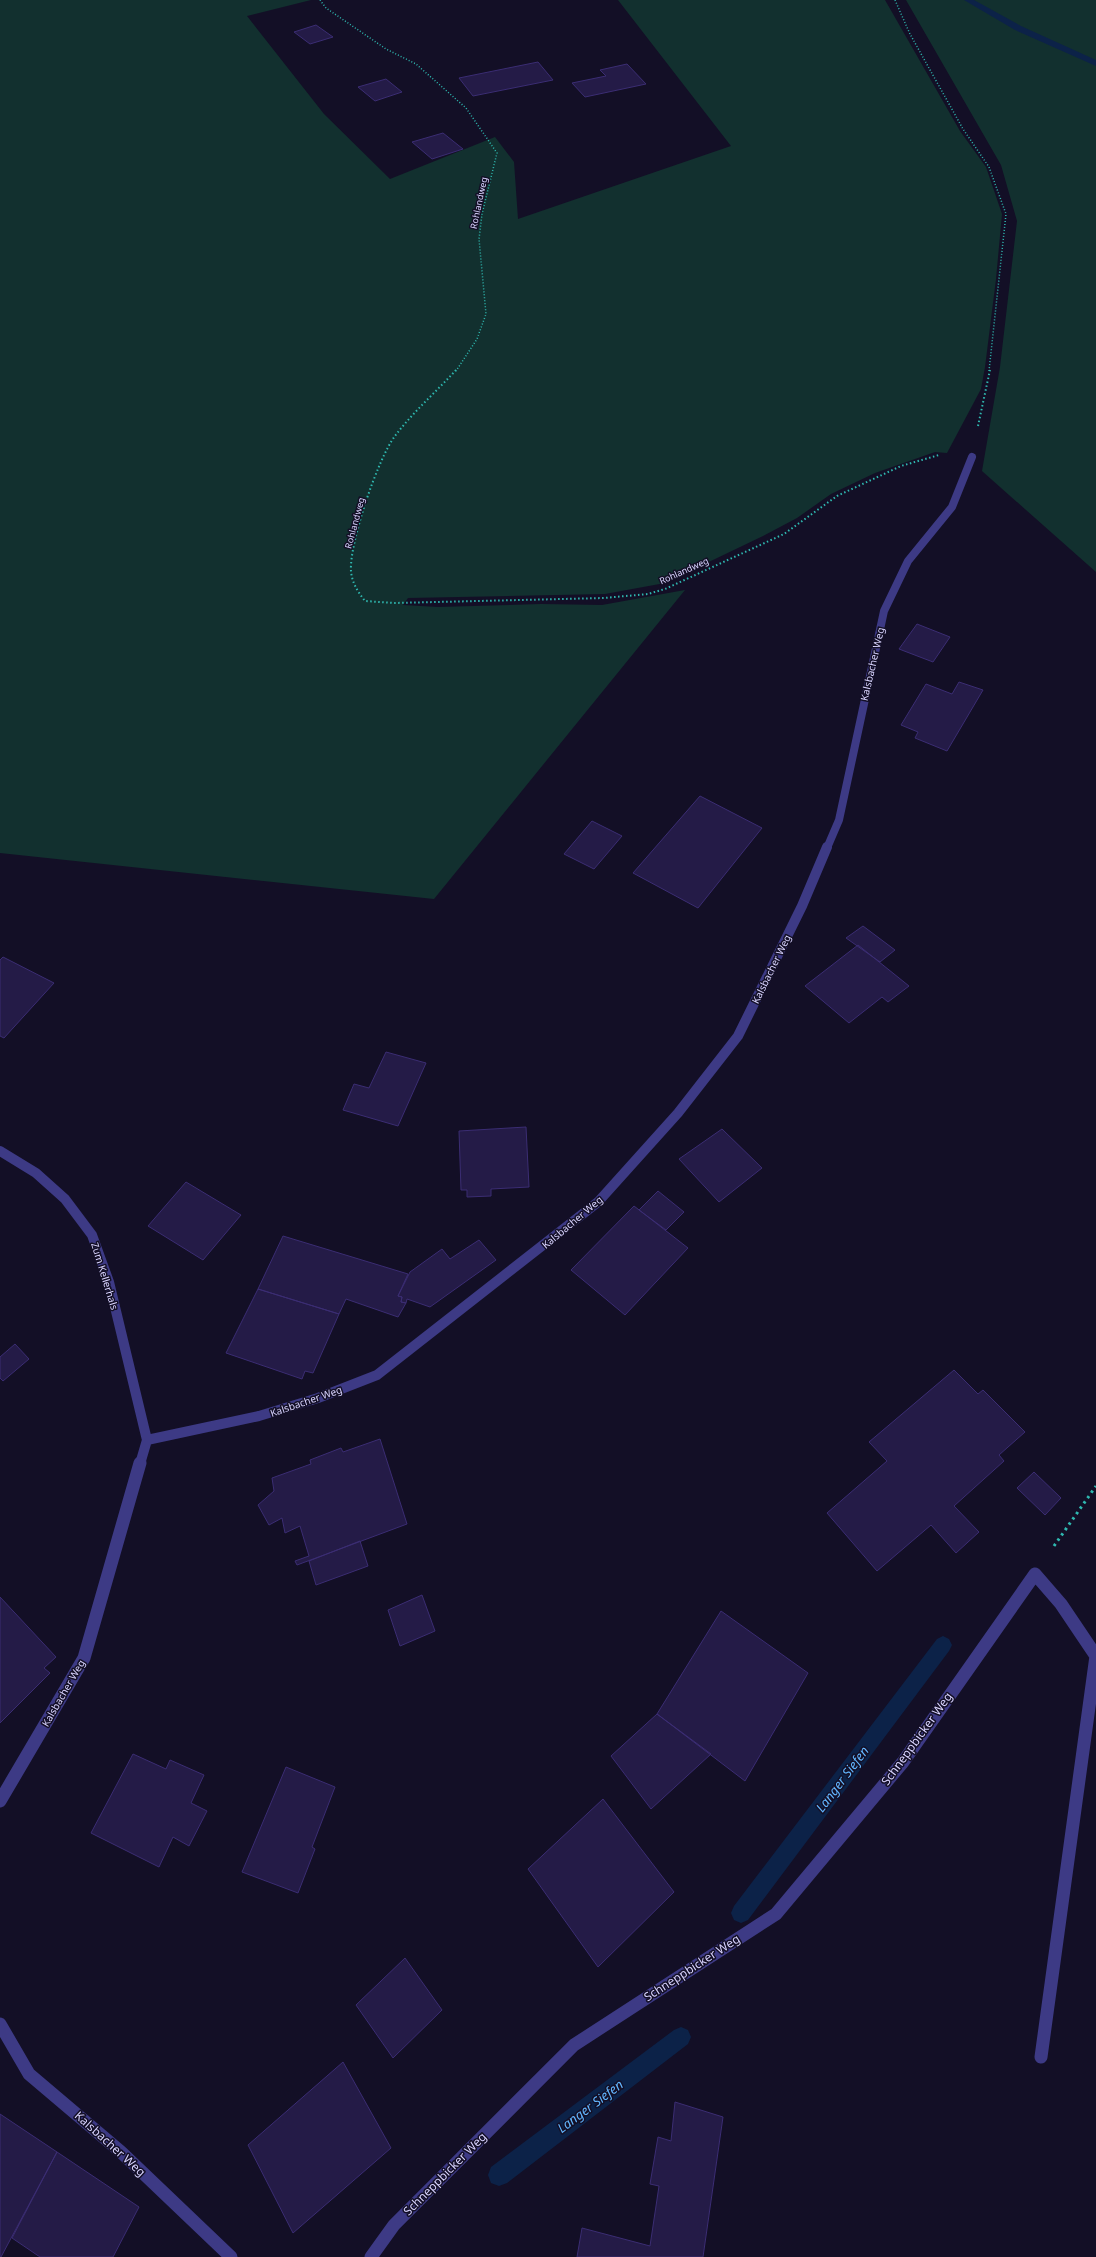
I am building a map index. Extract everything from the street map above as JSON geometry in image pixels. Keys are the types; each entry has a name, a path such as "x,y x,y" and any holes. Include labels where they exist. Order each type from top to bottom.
{"street":[{"name":"Kalsbacher Weg","path":"0,1801 84,1658 147,1440 259,1416 318,1398 377,1375 598,1202 678,1113 738,1036 802,906 839,820 868,680 884,612 908,561 952,507 972,458"},
{"name":"Zum Kellerhals","path":"0,1151 36,1173 66,1199 92,1235 109,1282 147,1440"},
{"path":"1034,1574 1061,1604 1096,1656 1041,2057"},
{"name":"Schneppbicker Weg","path":"371,2257 394,2225 574,2045 776,1914 903,1762 1034,1574"},
{"name":"Kalsbacher Weg","path":"0,2024 29,2074 121,2152 231,2257"}],"path":[{"name":"Rohlandweg","path":"320,0 326,8 386,49 416,64 466,108 498,153 480,223 479,252 486,291 484,322 471,351 393,438 380,463 357,537 351,569 355,589 365,601 394,603 604,598 648,594 665,589 784,534 838,496 901,466 936,455 972,458"},
{"path":"895,0 910,34 964,129 989,167 1006,214 990,368 972,458"},
{"path":"1034,1574 1096,1486"}],"green space":[{"path":"0,0 311,0 247,16 324,114 390,179 495,137 514,162 518,219 731,146 618,0 885,0 960,131 986,167 1002,214 996,279 981,389 947,453 935,452 875,473 831,494 797,518 763,536 665,583 605,594 408,598 403,605 438,607 541,604 602,605 685,590 434,899 0,853"},
{"path":"906,0 1096,0 1096,572 982,471 1000,367 1017,221 1001,165"}],"building":[{"path":"316,25 333,37 310,44 294,32"},
{"path":"538,62 553,80 473,96 459,78"},
{"path":"627,64 646,84 585,97 572,83 606,76 600,70"},
{"path":"386,79 402,92 375,101 358,87"},
{"path":"443,133 463,149 432,159 412,142"},
{"path":"917,624 950,637 933,662 899,649"},
{"path":"959,682 983,690 947,751 915,738 918,732 901,725 926,684 952,694"},
{"path":"700,796 762,828 698,908 633,873"},
{"path":"592,821 622,836 594,869 564,854"},
{"path":"863,926 895,950 880,962 846,938"},
{"path":"858,945 909,986 888,1002 882,997 849,1023 805,986"},
{"path":"3,957 54,983 4,1038 0,1036 0,960"},
{"path":"386,1052 426,1063 398,1126 343,1110 354,1084 369,1088"},
{"path":"526,1127 529,1187 491,1189 491,1196 467,1197 467,1190 461,1190 459,1131"},
{"path":"722,1129 762,1168 719,1202 679,1159"},
{"path":"186,1182 241,1215 203,1260 148,1226"},
{"path":"658,1191 684,1212 666,1230 639,1210"},
{"path":"634,1206 688,1248 625,1315 571,1270"},
{"path":"283,1236 408,1274 398,1296 402,1297 401,1302 406,1303 398,1317 346,1299 339,1314 258,1289"},
{"path":"479,1240 496,1260 430,1307 407,1299 406,1303 401,1302 402,1297 398,1296 410,1272 442,1249 450,1259"},
{"path":"258,1289 339,1314 313,1373 305,1371 302,1379 226,1353"},
{"path":"15,1344 29,1359 3,1381 0,1378 0,1357"},
{"path":"954,1370 978,1394 983,1390 1025,1432 999,1455 1004,1461 954,1506 979,1532 956,1553 931,1525 877,1571 827,1513 887,1461 869,1442"},
{"path":"380,1439 407,1524 297,1565 295,1561 309,1556 300,1526 285,1533 282,1518 269,1525 258,1505 274,1491 272,1478 311,1464 310,1460 341,1448 343,1452"},
{"path":"1034,1472 1061,1498 1045,1515 1017,1488"},
{"path":"360,1541 368,1566 316,1585 309,1561"},
{"path":"422,1595 435,1631 400,1646 388,1610"},
{"path":"0,1597 56,1657 44,1668 50,1673 0,1723"},
{"path":"721,1611 808,1673 745,1781 657,1714"},
{"path":"657,1714 711,1754 651,1809 611,1756"},
{"path":"133,1754 166,1769 170,1760 204,1775 191,1803 207,1811 189,1846 173,1837 159,1867 91,1833"},
{"path":"286,1767 335,1787 312,1847 315,1849 298,1893 242,1872"},
{"path":"603,1799 674,1892 598,1967 528,1869"},
{"path":"405,1958 442,2010 393,2058 356,2005"},
{"path":"343,2062 391,2148 293,2233 248,2145"},
{"path":"675,2102 723,2117 703,2257 577,2257 582,2228 650,2246 659,2186 650,2184 658,2137 671,2141"},
{"path":"0,2114 57,2152 1,2257 0,2257"},
{"path":"57,2152 139,2207 113,2257 40,2257 12,2238"}],"waterway":[{"path":"968,0 1018,28 1096,63"},
{"name":"Langer Siefen","path":"741,1913 943,1645"},
{"name":"Langer Siefen","path":"499,2175 681,2037"}]}
